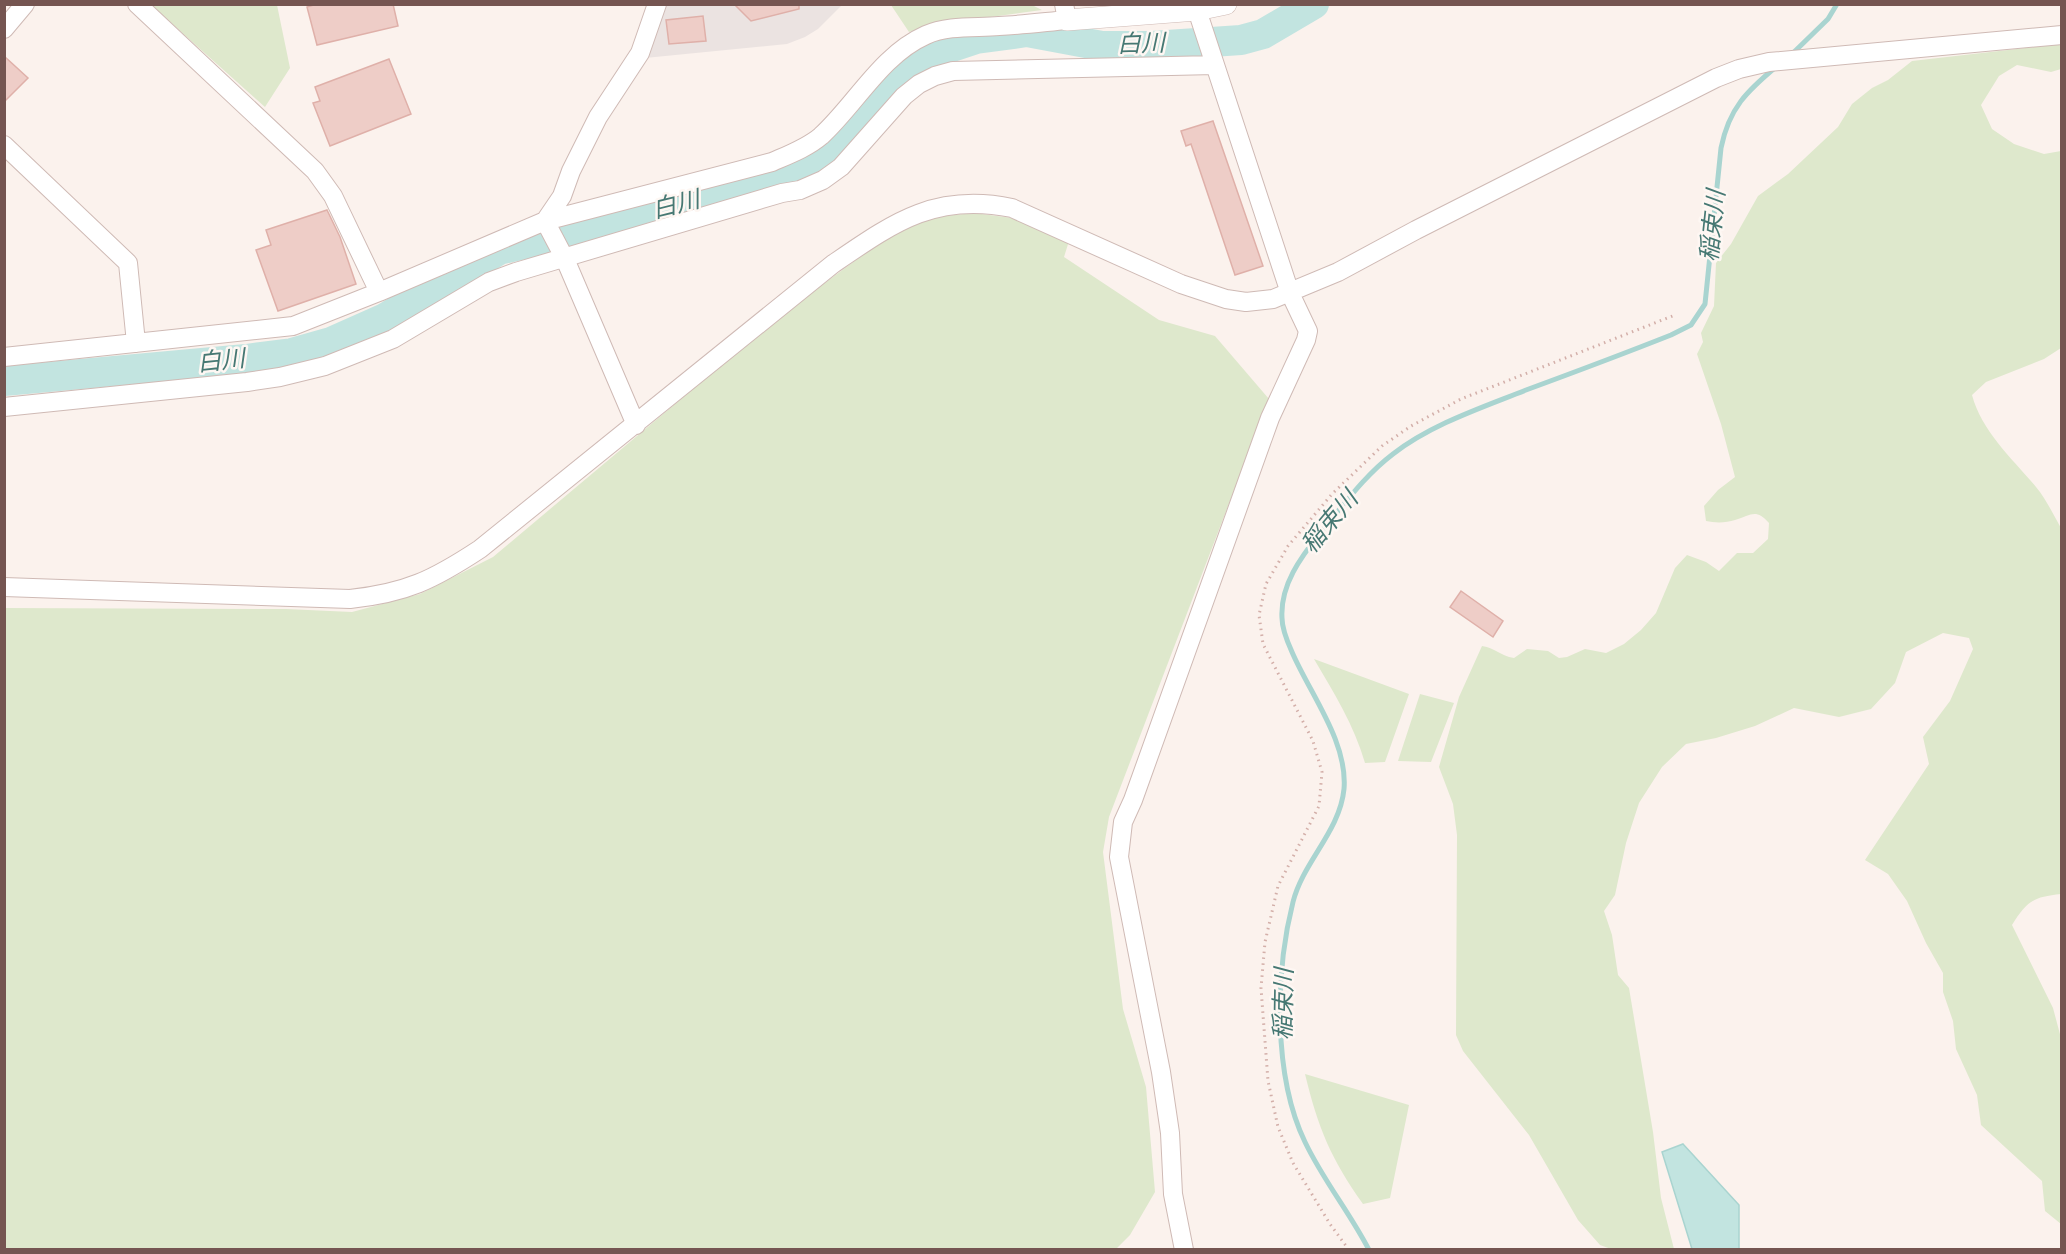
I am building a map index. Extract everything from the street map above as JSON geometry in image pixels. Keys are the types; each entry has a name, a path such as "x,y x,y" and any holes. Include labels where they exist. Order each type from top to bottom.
{"street":[{"path":"4,29 26,4"},
{"path":"136,4 315,171 333,196 380,292"},
{"path":"545,221 562,196 571,171 598,117 640,53 657,4"},
{"path":"4,357 293,326 380,292 545,221 772,162 818,138 887,63 927,34 1065,12 1197,10 1226,4"},
{"path":"1184,1250 1173,1194 1170,1133 1161,1072 1119,857 1123,822 1133,800 1270,418 1308,331 1290,293 1197,10"},
{"path":"4,587 327,600 362,598 396,592 422,583 442,574 480,549 833,264 881,231 904,218 926,210 949,205 974,204 994,204 1012,208 1181,284 1226,298 1260,302 1290,293 1338,273 1416,230 1716,78 1739,69 1769,62 2061,35"},
{"path":"4,406 247,382 325,366 393,339 489,282 516,272 800,190 822,180 841,167 904,96 919,84 935,76 953,71 1215,66"},
{"path":"4,146 128,263 136,343"},
{"path":"545,221 565,259 636,424"}],"path":[{"path":"1349,1250 1293,1163 1278,1127 1268,1082 1261,988 1265,942 1278,886 1318,806 1322,772 1313,741 1263,644 1259,615 1266,584 1288,546 1332,494 1382,446 1411,426 1461,399 1675,315"}],"shaded area":[{"path":"664,5 842,5 818,29 787,44 645,58"}],"green space":[{"path":"1030,4 1042,10 932,25 909,32 891,5"},
{"path":"151,5 277,5 290,68 265,107"},
{"path":"2061,44 2061,69 2051,72 2017,65 1999,76 1981,105 1992,129 2014,144 2044,154 2061,151 2061,348 2044,359 1986,382 1972,395 1990,433 2040,492 2061,528 2061,894 2037,899 2027,905 2012,925 2053,1008 2061,1038 2061,1224 2045,1211 2042,1181 1981,1125 1977,1095 1956,1049 1953,1021 1943,992 1943,973 1907,901 1888,874 1865,860 1929,764 1923,737 1950,701 1973,649 1969,638 1943,633 1906,652 1895,683 1871,709 1839,717 1794,708 1755,726 1686,744 1662,767 1639,803 1626,843 1615,895 1604,911 1612,935 1618,975 1629,988 1653,1132 1661,1198 1674,1249 1611,1249 1600,1245 1578,1220 1529,1135 1463,1051 1456,1035 1457,835 1453,804 1439,767 1459,697 1482,646 1514,658 1527,649 1548,651 1559,658 1585,649 1606,653 1624,644 1656,613 1675,568 1687,555 1706,562 1719,571 1737,553 1753,553 1768,539 1769,523 1757,514 1728,522 1706,521 1704,506 1718,490 1735,477 1721,424 1697,354 1703,342 1701,333 1714,306 1716,263 1731,244 1758,196 1788,174 1838,127 1852,104 1912,61"},
{"path":"974,213 1019,219 1069,241 1064,257 1159,320 1215,336 1269,399 1109,817 1103,852 1123,1009 1146,1087 1155,1192 1130,1235 1116,1249 5,1250 5,608 286,609 352,612 420,594 493,557 781,315 897,230 934,217"},
{"path":"1314,659 1409,694 1385,762 1365,763 1349,722"},
{"path":"1420,694 1454,703 1431,762 1398,761"},
{"path":"1305,1074 1409,1105 1390,1198 1363,1204 1342,1172 1327,1142 1315,1111"}],"water":[{"path":"1683,1144 1739,1205 1739,1249 1692,1249 1662,1152"}],"building":[{"path":"317,4 393,4 398,26 317,45 307,7"},
{"path":"734,4 799,4 799,9 751,21"},
{"path":"703,16 706,41 669,44 666,20"},
{"path":"4,56 28,78 4,102"},
{"path":"389,59 411,114 330,146 313,103 320,101 315,87"},
{"path":"1213,121 1263,266 1235,275 1191,144 1186,146 1181,131"},
{"path":"327,210 340,237 356,284 278,311 256,250 271,245 266,230"},
{"path":"1461,591 1503,621 1493,637 1450,607"}],"waterway":[{"name":"白川","path":"4,381 246,359 292,353 331,342 385,318 499,250 569,234 766,180 804,172 831,154 884,98 903,73 931,54 976,39 1027,32 1102,46 1152,46 1241,40 1263,34 1314,4"},
{"name":"稲束川","path":"1791,55 1828,19 1837,4"},
{"name":"稲束川","path":"1369,1250 1305,1142 1287,1087 1282,1056 1280,992 1287,930 1293,902 1305,873 1336,819 1344,789 1344,771 1334,736 1288,644 1282,622 1284,594 1293,572 1320,533 1373,472 1408,443 1474,410 1671,335 1691,325 1705,304 1724,134 1734,111 1748,92 1777,66"}]}
